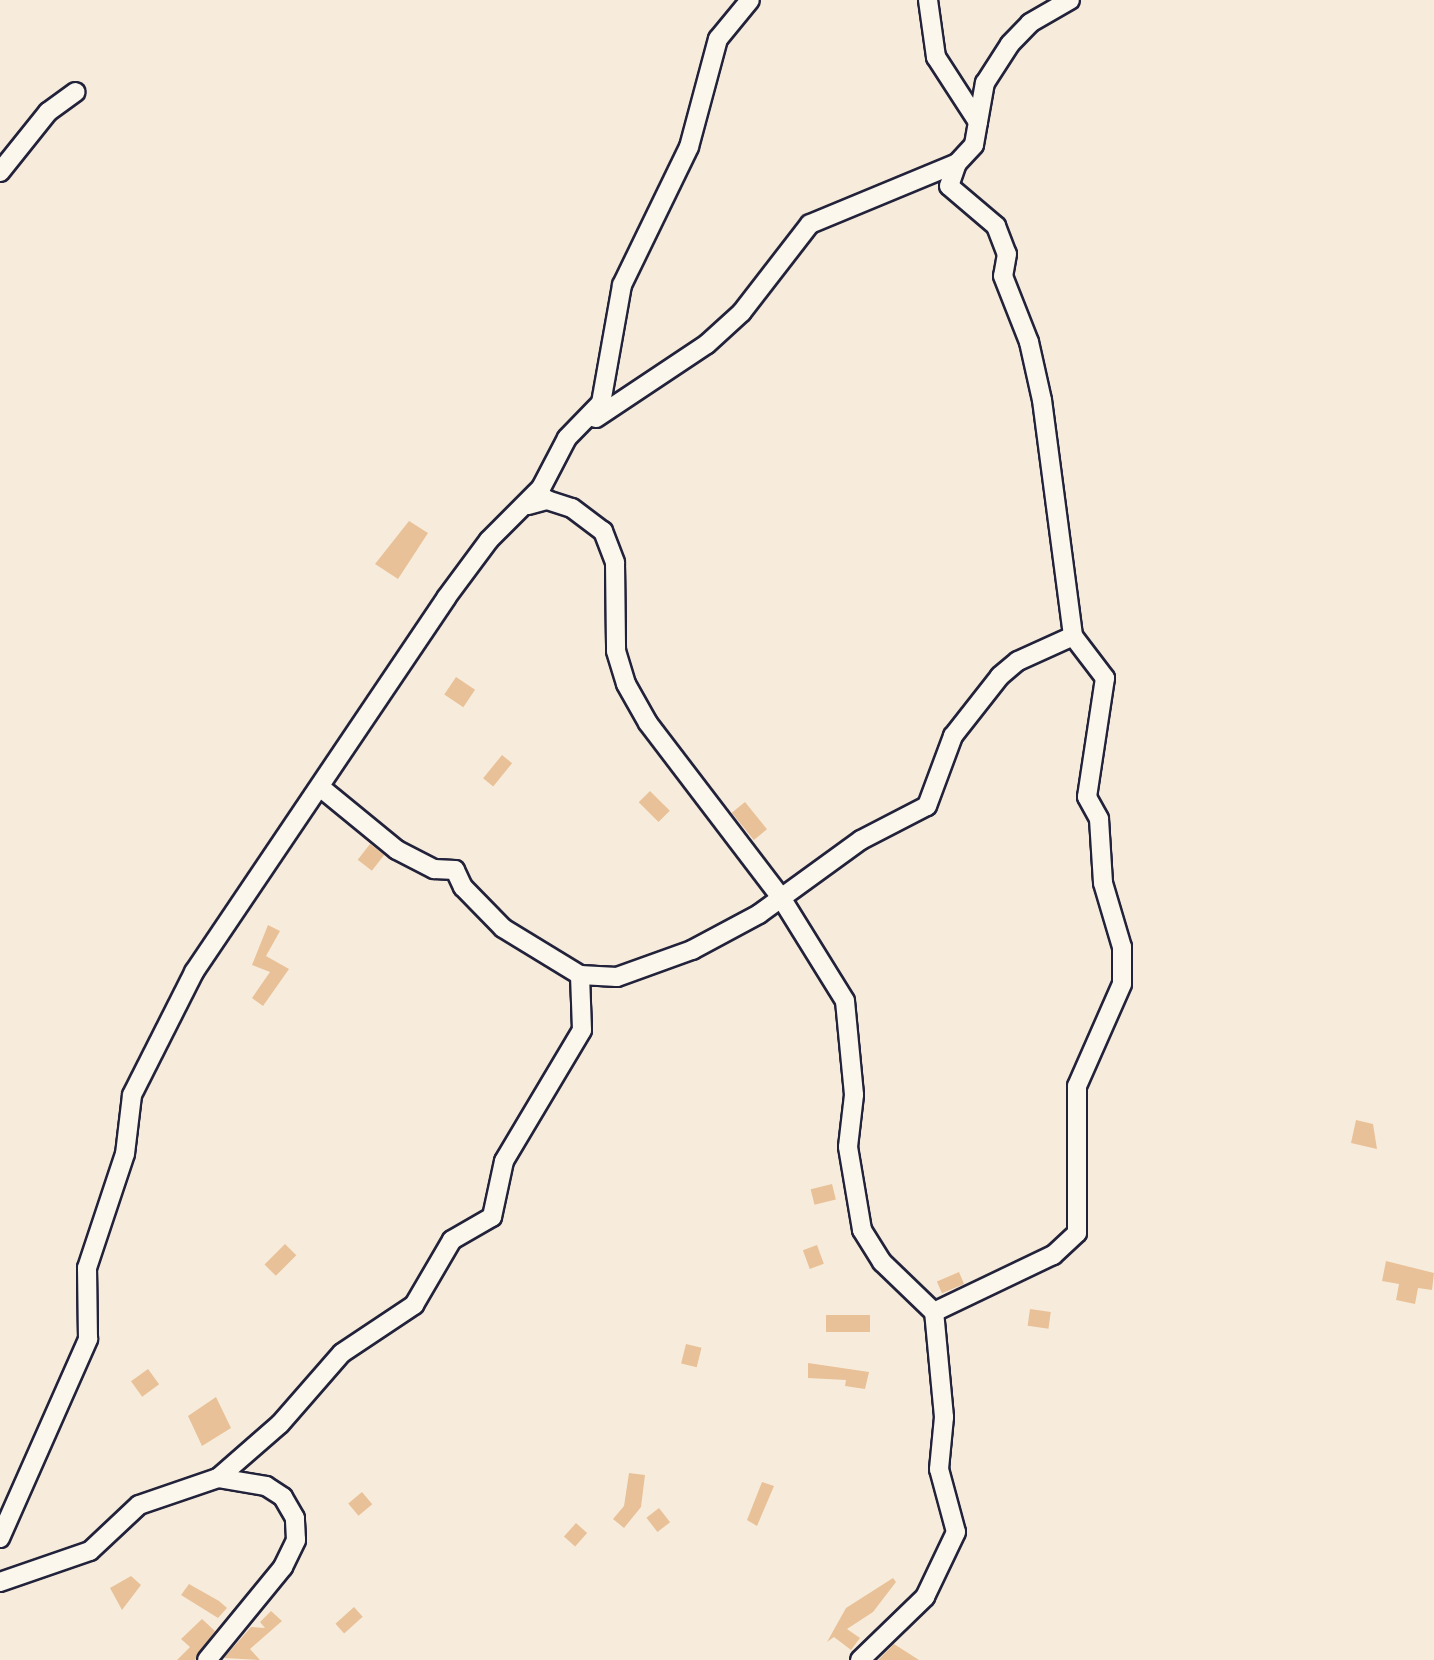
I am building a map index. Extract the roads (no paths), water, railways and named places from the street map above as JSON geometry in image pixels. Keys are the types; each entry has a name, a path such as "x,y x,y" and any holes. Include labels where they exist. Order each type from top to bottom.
{"street":[{"path":"587,424 601,403 622,285 689,147 718,39 750,0"},
{"path":"928,0 936,57 978,122"},
{"path":"0,1538 88,1339 87,1268 125,1154 132,1095 194,972 455,587 489,540 528,505 567,438 707,344 742,312 810,224 957,163 974,145 985,83 1010,44 1030,23 1070,0"},
{"path":"0,172 48,112 76,92"},
{"path":"934,1312 1053,1255 1077,1233 1081,1212 1077,1086 1122,984 1122,947 1103,883 1099,819 1087,797 1105,678 1073,636 1055,532 1053,464 1029,342 1003,276 1007,254 996,226 949,186 957,163"},
{"path":"528,505 547,500 572,508 603,531 615,563 616,651 626,684 648,723 780,896 845,1001 854,1095 848,1147 862,1230 882,1262 934,1312 944,1417 939,1469 956,1532 925,1597 860,1660"},
{"path":"320,787 397,850 434,869 455,870 463,887 503,928 580,975 617,977 692,950 780,896 861,840 927,806 953,736 1000,676 1018,661 1073,636"},
{"path":"0,1582 90,1551 139,1505 218,1478 280,1424 342,1353 414,1305 452,1240 492,1217 504,1161 582,1030 580,975"},
{"path":"207,1660 283,1567 296,1540 295,1518 283,1497 266,1486 218,1478"}]}
